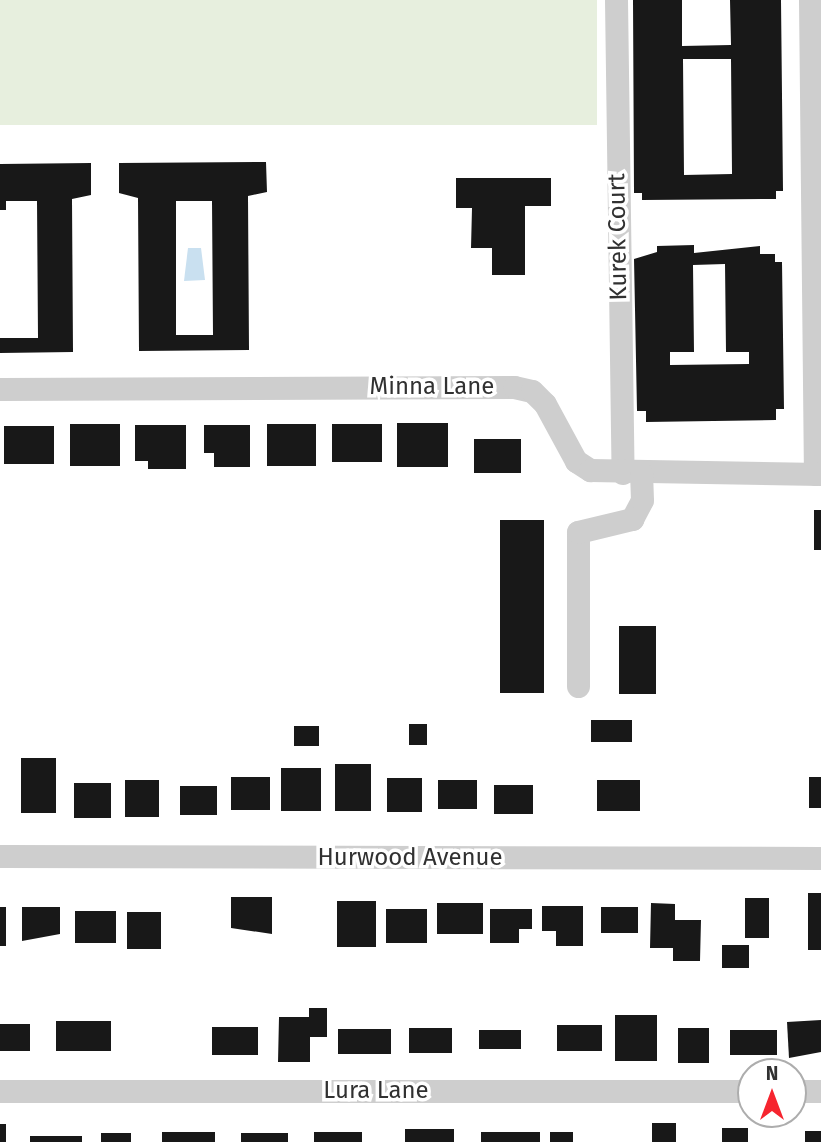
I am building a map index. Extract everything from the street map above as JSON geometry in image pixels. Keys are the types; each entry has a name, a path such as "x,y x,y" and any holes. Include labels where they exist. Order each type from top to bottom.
{"street":[{"name":"Kurek Court","path":"578,686 578,532 632,519 642,500 632,473 616,0"},
{"path":"810,0 818,474"},
{"name":"Minna Lane","path":"0,389 514,387 532,391 545,404 576,461 601,473 818,474"},
{"name":"Hurwood Avenue","path":"0,856 821,858"},
{"name":"Lura Lane","path":"0,1091 737,1091"}],"green space":[{"path":"0,0 597,0 597,125 0,125"}],"water":[{"path":"188,248 201,248 205,280 184,281"}],"building":[{"path":"633,0 682,0 682,46 731,45 730,0 781,0 783,191 776,191 776,199 642,200 642,193 634,193","holes":["683,59 731,59 732,174 684,175"]},
{"path":"266,162 267,192 248,196 249,350 139,351 138,198 119,193 119,163","holes":["176,201 212,201 213,335 176,335"]},
{"path":"91,163 91,195 72,199 73,352 0,353 0,338 38,338 37,201 6,201 6,210 0,210 0,164"},
{"path":"456,178 551,178 551,206 525,206 525,275 492,275 492,248 471,248 472,208 456,208"},
{"path":"694,245 694,253 760,246 760,254 775,254 775,262 782,262 784,409 776,409 776,420 646,422 646,411 637,411 634,259 657,252 657,246","holes":["725,264 726,352 749,352 749,364 670,365 670,352 694,352 693,265"]},
{"path":"397,423 448,423 448,467 397,467"},
{"path":"70,424 120,424 120,466 70,466"},
{"path":"267,424 316,424 316,466 267,466"},
{"path":"332,424 382,424 382,462 332,462"},
{"path":"135,425 186,425 186,469 148,469 148,461 135,461"},
{"path":"204,425 250,425 250,467 214,467 214,453 204,453"},
{"path":"4,426 54,426 54,464 4,464"},
{"path":"474,439 521,439 521,473 474,473"},
{"path":"814,510 821,510 821,550 814,550"},
{"path":"500,520 544,520 544,693 500,693"},
{"path":"619,626 656,626 656,694 619,694"},
{"path":"591,720 632,720 632,742 591,742"},
{"path":"409,724 427,724 427,745 409,745"},
{"path":"294,726 319,726 319,746 294,746"},
{"path":"21,758 56,758 56,813 21,813"},
{"path":"335,764 371,764 371,811 335,811"},
{"path":"281,768 321,768 321,811 281,811"},
{"path":"231,777 270,777 270,810 231,810"},
{"path":"809,777 821,777 821,808 809,808"},
{"path":"387,778 422,778 422,812 387,812"},
{"path":"125,780 159,780 159,817 125,817"},
{"path":"438,780 477,780 477,809 438,809"},
{"path":"597,780 640,780 640,811 597,811"},
{"path":"74,783 111,783 111,818 74,818"},
{"path":"494,785 533,785 533,814 494,814"},
{"path":"180,786 217,786 217,815 180,815"},
{"path":"808,893 821,893 821,950 808,950"},
{"path":"231,897 272,897 272,934 231,928"},
{"path":"745,898 769,898 769,938 745,938"},
{"path":"337,901 376,901 376,947 337,947"},
{"path":"437,903 483,903 483,934 437,934"},
{"path":"651,903 675,904 675,920 701,920 700,961 673,961 673,948 650,948"},
{"path":"542,906 583,906 583,946 556,946 556,931 542,931"},
{"path":"0,907 6,907 6,946 0,946"},
{"path":"22,907 60,907 60,934 22,941"},
{"path":"601,907 638,907 638,933 601,933"},
{"path":"386,909 427,909 427,943 386,943"},
{"path":"490,909 532,909 532,929 519,929 519,943 490,943"},
{"path":"75,911 116,911 116,943 75,943"},
{"path":"127,912 161,912 161,949 127,949"},
{"path":"722,945 749,945 749,968 722,968"},
{"path":"309,1008 327,1008 327,1037 310,1037 310,1062 278,1062 279,1017 309,1017"},
{"path":"615,1015 657,1015 657,1061 615,1061"},
{"path":"821,1020 821,1052 789,1058 787,1022"},
{"path":"56,1021 111,1021 111,1051 56,1051"},
{"path":"0,1024 30,1024 30,1051 0,1051"},
{"path":"557,1025 602,1025 602,1051 557,1051"},
{"path":"212,1027 258,1027 258,1055 212,1055"},
{"path":"409,1028 452,1028 452,1053 409,1053"},
{"path":"678,1028 709,1028 709,1063 678,1063"},
{"path":"338,1029 391,1029 391,1054 338,1054"},
{"path":"479,1030 521,1030 521,1049 479,1049"},
{"path":"730,1030 777,1030 777,1055 730,1055"},
{"path":"652,1123 676,1123 676,1142 652,1142"},
{"path":"0,1124 6,1124 6,1142 0,1142"},
{"path":"722,1128 748,1128 748,1142 722,1142"},
{"path":"405,1129 454,1129 454,1142 405,1142"},
{"path":"805,1131 821,1131 821,1142 805,1142"},
{"path":"162,1132 215,1132 215,1142 162,1142"},
{"path":"314,1132 362,1132 362,1142 314,1142"},
{"path":"481,1132 540,1132 540,1142 481,1142"},
{"path":"550,1132 573,1132 573,1142 550,1142"},
{"path":"101,1133 131,1133 131,1142 101,1142"},
{"path":"241,1133 288,1133 288,1142 241,1142"},
{"path":"30,1136 82,1136 82,1142 30,1142"}]}
